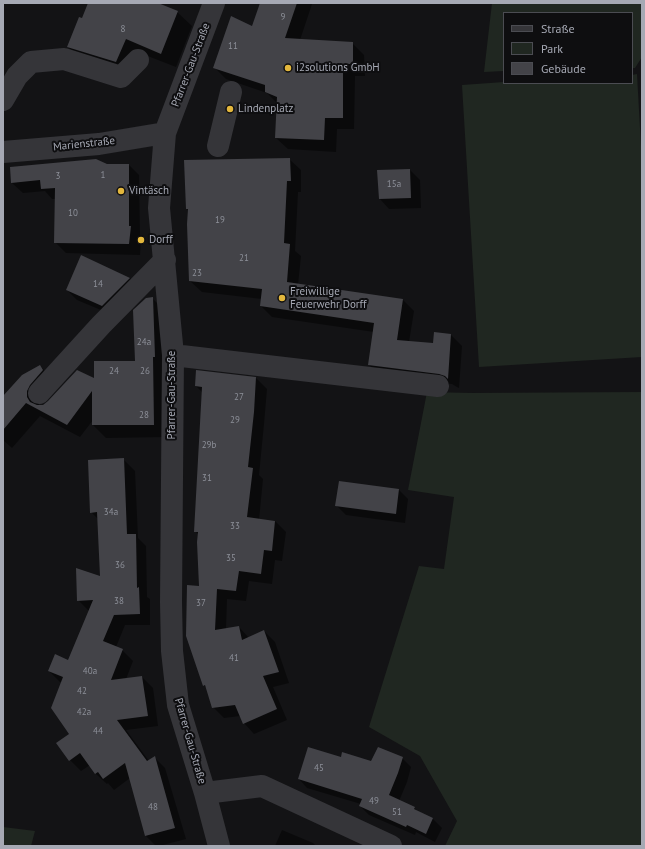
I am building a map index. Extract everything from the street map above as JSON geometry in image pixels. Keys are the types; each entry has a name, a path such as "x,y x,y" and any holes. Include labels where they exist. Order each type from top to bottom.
{"street":[{"name":"Pfarrer-Gau-Straße","path":"214,3 165,133 159,208 173,354 172,651 178,705 205,793 219,846"},
{"path":"3,100 17,76 31,62 64,59 121,77 138,60"},
{"path":"218,146 231,92"},
{"name":"Marienstraße","path":"3,152 99,144 165,133"},
{"path":"38,393 101,325 165,260"},
{"path":"173,354 438,386"},
{"name":"Pfarrer-Gau-Straße","path":"205,793 262,786 391,846"}],"green space":[{"path":"492,3 642,3 642,57 635,68 633,68 633,12 503,12 503,71 484,72"},
{"path":"637,74 642,164 642,357 479,367 462,85 503,82 503,84 633,84 633,75"},
{"path":"427,392 642,392 642,846 445,846 457,821 420,756 369,727 419,566 444,569 454,497 408,490"},
{"path":"3,827 35,831 31,846 3,846"}],"building":[{"path":"88,3 158,3 178,11 161,54 126,39 116,62 67,47 79,17 82,18"},
{"path":"260,3 297,3 285,38 353,42 353,64 343,64 343,118 325,118 324,140 275,138 277,97 265,92 265,85 213,68 231,16 252,26"},
{"path":"290,158 291,181 287,181 284,243 290,244 287,282 403,299 397,340 433,343 434,332 451,334 448,379 439,374 368,365 374,323 260,306 262,289 189,281 187,224 188,209 186,209 184,160"},
{"path":"96,159 107,164 129,164 129,226 131,226 129,244 54,243 55,188 41,189 40,180 11,183 10,167"},
{"path":"410,169 411,198 379,199 377,170"},
{"path":"81,255 130,278 102,306 66,290"},
{"path":"153,297 155,357 153,357 154,425 92,425 92,391 67,425 26,403 3,430 3,396 22,375 40,365 43,370 30,385 27,391 27,397 30,402 37,405 43,405 48,401 77,370 94,378 94,361 135,361 133,310 146,298"},
{"path":"196,370 256,377 248,467 253,468 247,517 275,521 272,551 264,550 261,574 239,571 236,591 217,589 215,630 239,626 242,640 264,630 279,672 263,676 277,709 243,724 235,705 212,708 205,685 203,686 186,636 187,585 199,586 198,532 194,532 202,387 195,386"},
{"path":"124,458 127,534 136,534 137,588 139,587 140,614 114,615 103,641 123,649 111,680 142,676 148,716 117,720 147,761 155,756 175,828 145,836 125,763 103,779 98,772 95,774 80,753 69,761 56,743 69,734 51,708 63,677 48,671 55,654 68,660 93,600 77,601 76,568 100,576 97,512 90,513 88,460"},
{"path":"339,481 399,489 396,514 335,506"},
{"path":"308,747 341,757 342,752 371,761 378,747 403,757 389,795 415,807 414,809 433,818 426,834 407,825 406,827 359,806 362,799 298,779"}],"place":[{"name":"i2solutions GmbH","path":"288,68"},
{"name":"Lindenplatz","path":"230,109"},
{"name":"Vintäsch","path":"121,191"},
{"name":"Dorff","path":"141,240"},
{"name":"Freiwillige Feuerwehr Dorff","path":"282,298"}]}
